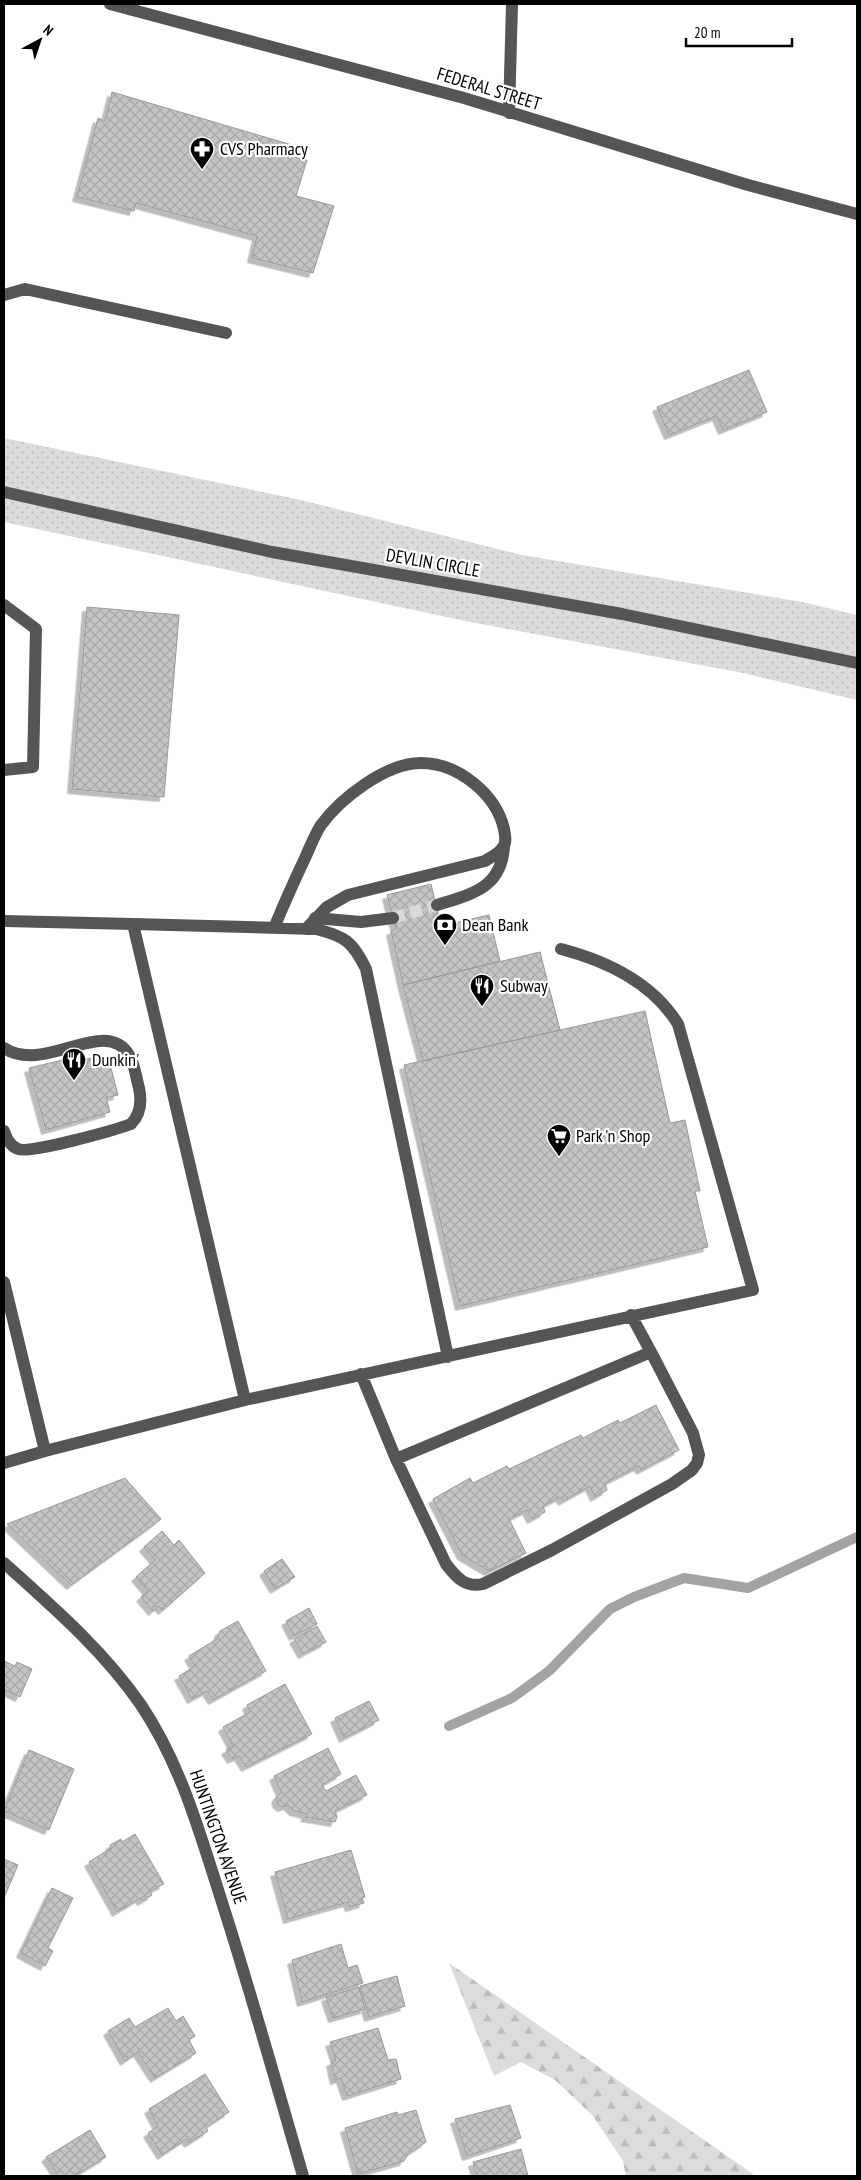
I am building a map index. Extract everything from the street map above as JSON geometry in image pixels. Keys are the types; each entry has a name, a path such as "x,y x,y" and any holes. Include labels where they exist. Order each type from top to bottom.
{"street":[{"name":"FEDERAL STREET","path":"110,4 298,52 748,185 857,214"},
{"path":"509,113 512,4"},
{"path":"4,295 25,289 226,333"},
{"name":"DEVLIN CIRCLE","path":"4,492 272,552 622,614 857,663"},
{"path":"4,605 36,629 33,767 4,770"},
{"path":"274,928 320,826 355,791 389,771 420,762 440,765 478,786 494,804 506,838 499,870 491,881 473,894 437,905"},
{"path":"306,929 315,918 348,895 485,861 504,847"},
{"path":"315,918 361,922 393,918"},
{"path":"4,921 306,929 339,934 351,944 366,969 448,1357"},
{"path":"133,924 167,1060 245,1400"},
{"path":"4,1463 45,1450 245,1400 448,1357 630,1315 753,1290 678,1024 668,1008 631,977 600,961 560,949"},
{"path":"4,1048 19,1056 35,1057 98,1040 118,1044 131,1058 141,1101 139,1112 130,1124 40,1148 17,1149 12,1146 4,1131"},
{"path":"4,1282 45,1450"},
{"path":"361,1374 396,1459 446,1564 455,1576 466,1584 473,1586 482,1584 552,1550 672,1484 692,1470 699,1455 693,1433 630,1315"},
{"path":"396,1459 651,1352"},
{"name":"HUNTINGTON AVENUE","path":"4,1564 79,1633 105,1661 140,1704 178,1774 201,1834 252,1995 302,2176"}],"green space":[{"path":"4,438 301,500 522,555 802,602 857,615 857,700 743,673 465,621 4,522"},
{"path":"449,1963 756,2176 626,2176 623,2161 593,2116 555,2080 521,2062 494,2076"}],"building":[{"name":"CVS Pharmacy","path":"112,92 292,145 290,156 307,160 296,196 334,206 313,273 252,258 257,236 136,203 134,211 77,197 98,118 105,121"},
{"path":"749,370 767,412 723,430 717,416 669,435 657,407"},
{"path":"87,607 179,615 164,797 72,789"},
{"name":"Dean Bank","path":"431,884 441,926 489,915 500,961 403,985 391,931 396,929 387,895"},
{"name":"Subway","path":"540,952 560,1030 423,1061 403,985"},
{"name":"Park 'n Shop","path":"645,1011 670,1123 685,1120 700,1191 695,1191 708,1247 460,1306 404,1065"},
{"name":"Dunkin'","path":"75,1057 77,1061 96,1057 98,1063 109,1060 118,1095 106,1098 110,1112 46,1130 29,1068"},
{"path":"656,1405 679,1450 641,1470 639,1466 605,1483 607,1490 595,1497 590,1486 563,1501 560,1497 543,1506 545,1512 532,1519 527,1510 509,1519 526,1553 489,1571 462,1555 433,1499 470,1478 473,1483 507,1466 509,1469 581,1435 583,1438 618,1420 620,1423"},
{"path":"125,1478 161,1519 71,1585 7,1524"},
{"path":"162,1531 174,1545 179,1540 205,1573 163,1610 159,1606 153,1611 141,1597 148,1591 136,1577 155,1560 144,1547"},
{"path":"282,1559 295,1577 275,1589 264,1571"},
{"path":"309,1608 317,1624 294,1636 286,1621"},
{"path":"238,1621 266,1671 213,1700 207,1691 192,1699 179,1676 195,1666 189,1656 217,1639 220,1631"},
{"path":"317,1626 326,1642 303,1654 294,1639"},
{"path":"4,1661 15,1666 17,1662 32,1669 20,1697 5,1690 4,1693"},
{"path":"285,1684 312,1734 246,1767 239,1756 232,1759 226,1750 233,1746 223,1727 250,1712 247,1705"},
{"path":"369,1701 379,1720 344,1738 335,1718"},
{"path":"328,1748 341,1774 322,1785 326,1791 356,1775 367,1795 335,1811 337,1817 335,1822 305,1817 307,1814 294,1811 288,1805 282,1807 278,1804 276,1798 281,1792 274,1776"},
{"path":"29,1750 74,1769 49,1830 4,1811"},
{"path":"135,1834 164,1884 150,1891 152,1895 142,1901 140,1898 117,1912 89,1862 111,1848 110,1845 121,1839 122,1842"},
{"path":"351,1850 365,1897 362,1898 364,1903 350,1907 348,1902 288,1919 275,1872"},
{"path":"4,1859 18,1865 4,1898"},
{"path":"52,1888 73,1898 48,1948 53,1951 45,1966 21,1953"},
{"path":"341,1944 348,1968 357,1965 363,1983 302,2002 292,1960"},
{"path":"397,1976 405,2006 369,2017 360,1986"},
{"path":"359,1987 365,2009 333,2018 326,1997"},
{"path":"168,2008 176,2021 183,2016 195,2036 189,2040 196,2053 155,2078 138,2052 125,2061 108,2031 129,2018 135,2027"},
{"path":"378,2028 388,2060 396,2059 401,2079 347,2096 341,2078 335,2080 331,2062 336,2060 330,2042"},
{"path":"205,2074 229,2112 206,2127 208,2131 189,2143 186,2139 162,2155 148,2133 158,2126 149,2109"},
{"path":"510,2105 521,2138 467,2156 455,2119"},
{"path":"416,2110 426,2142 408,2154 404,2161 358,2174 345,2128 397,2112 398,2115"},
{"path":"90,2130 106,2157 74,2176 59,2176 46,2157"},
{"path":"521,2149 528,2176 477,2176 473,2162"}],"waterway":[{"path":"449,1726 512,1698 549,1671 610,1609 634,1597 684,1578 748,1588 857,1537"}],"tunnel":[{"path":"393,918 437,905"}],"place":[{"name":"CVS Pharmacy","path":"202,170"},
{"name":"Dean Bank","path":"445,946"},
{"name":"Subway","path":"482,1007"},
{"name":"Dunkin'","path":"74,1081"},
{"name":"Park 'n Shop","path":"559,1157"}]}
